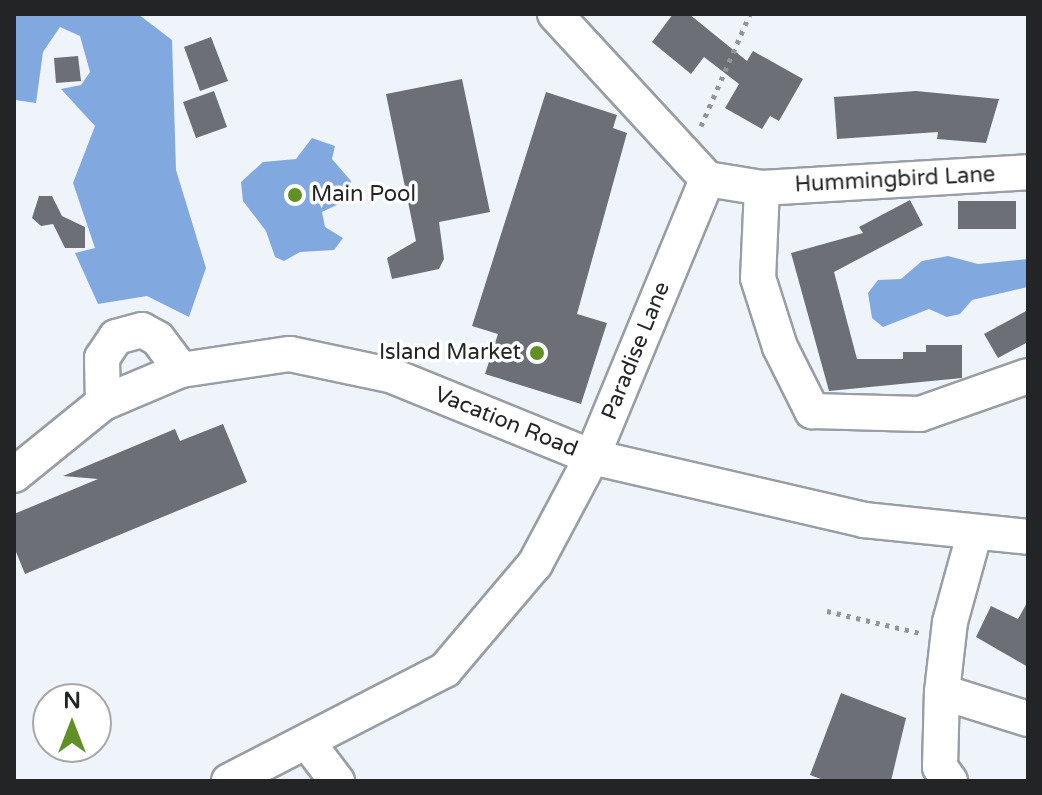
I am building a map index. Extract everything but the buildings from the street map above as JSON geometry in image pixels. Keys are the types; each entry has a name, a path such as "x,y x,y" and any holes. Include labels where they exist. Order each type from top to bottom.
{"street":[{"path":"555,14 698,168"},
{"name":"Hummingbird Lane","path":"698,168 762,188 1028,172"},
{"name":"Paradise Lane","path":"229,781 445,670 535,564 592,457 698,168"},
{"name":"Hummingbird Lane","path":"762,188 758,278 780,347 812,411 920,414 1028,376"},
{"path":"103,403 102,358 116,337 142,330 158,339 181,370"},
{"name":"Vacation Road","path":"14,475 103,403 181,370 290,354 390,375 592,457 864,520 974,535 1028,537"},
{"path":"950,781 940,767 942,692 948,640 974,535"},
{"path":"942,692 1028,719"},
{"path":"308,743 337,781"}],"path":[{"path":"698,168 750,14"},
{"path":"827,611 948,640"}],"water":[{"path":"14,14 138,14 172,40 176,170 206,268 189,317 147,296 98,304 75,253 95,248 73,183 95,126 61,89 81,85 90,72 80,36 60,27 43,52 36,103 15,100"},
{"name":"Main Pool","path":"312,138 335,146 332,159 351,181 345,201 322,212 325,227 343,238 334,250 300,252 284,261 275,257 266,231 243,201 241,182 263,162 296,159"},
{"path":"948,256 978,264 1028,259 1028,287 972,300 960,314 947,317 929,309 883,327 872,318 868,293 878,280 901,279 922,261"}],"place":[{"name":"Main Pool","path":"295,195"},
{"name":"Island Market","path":"537,353"}]}
